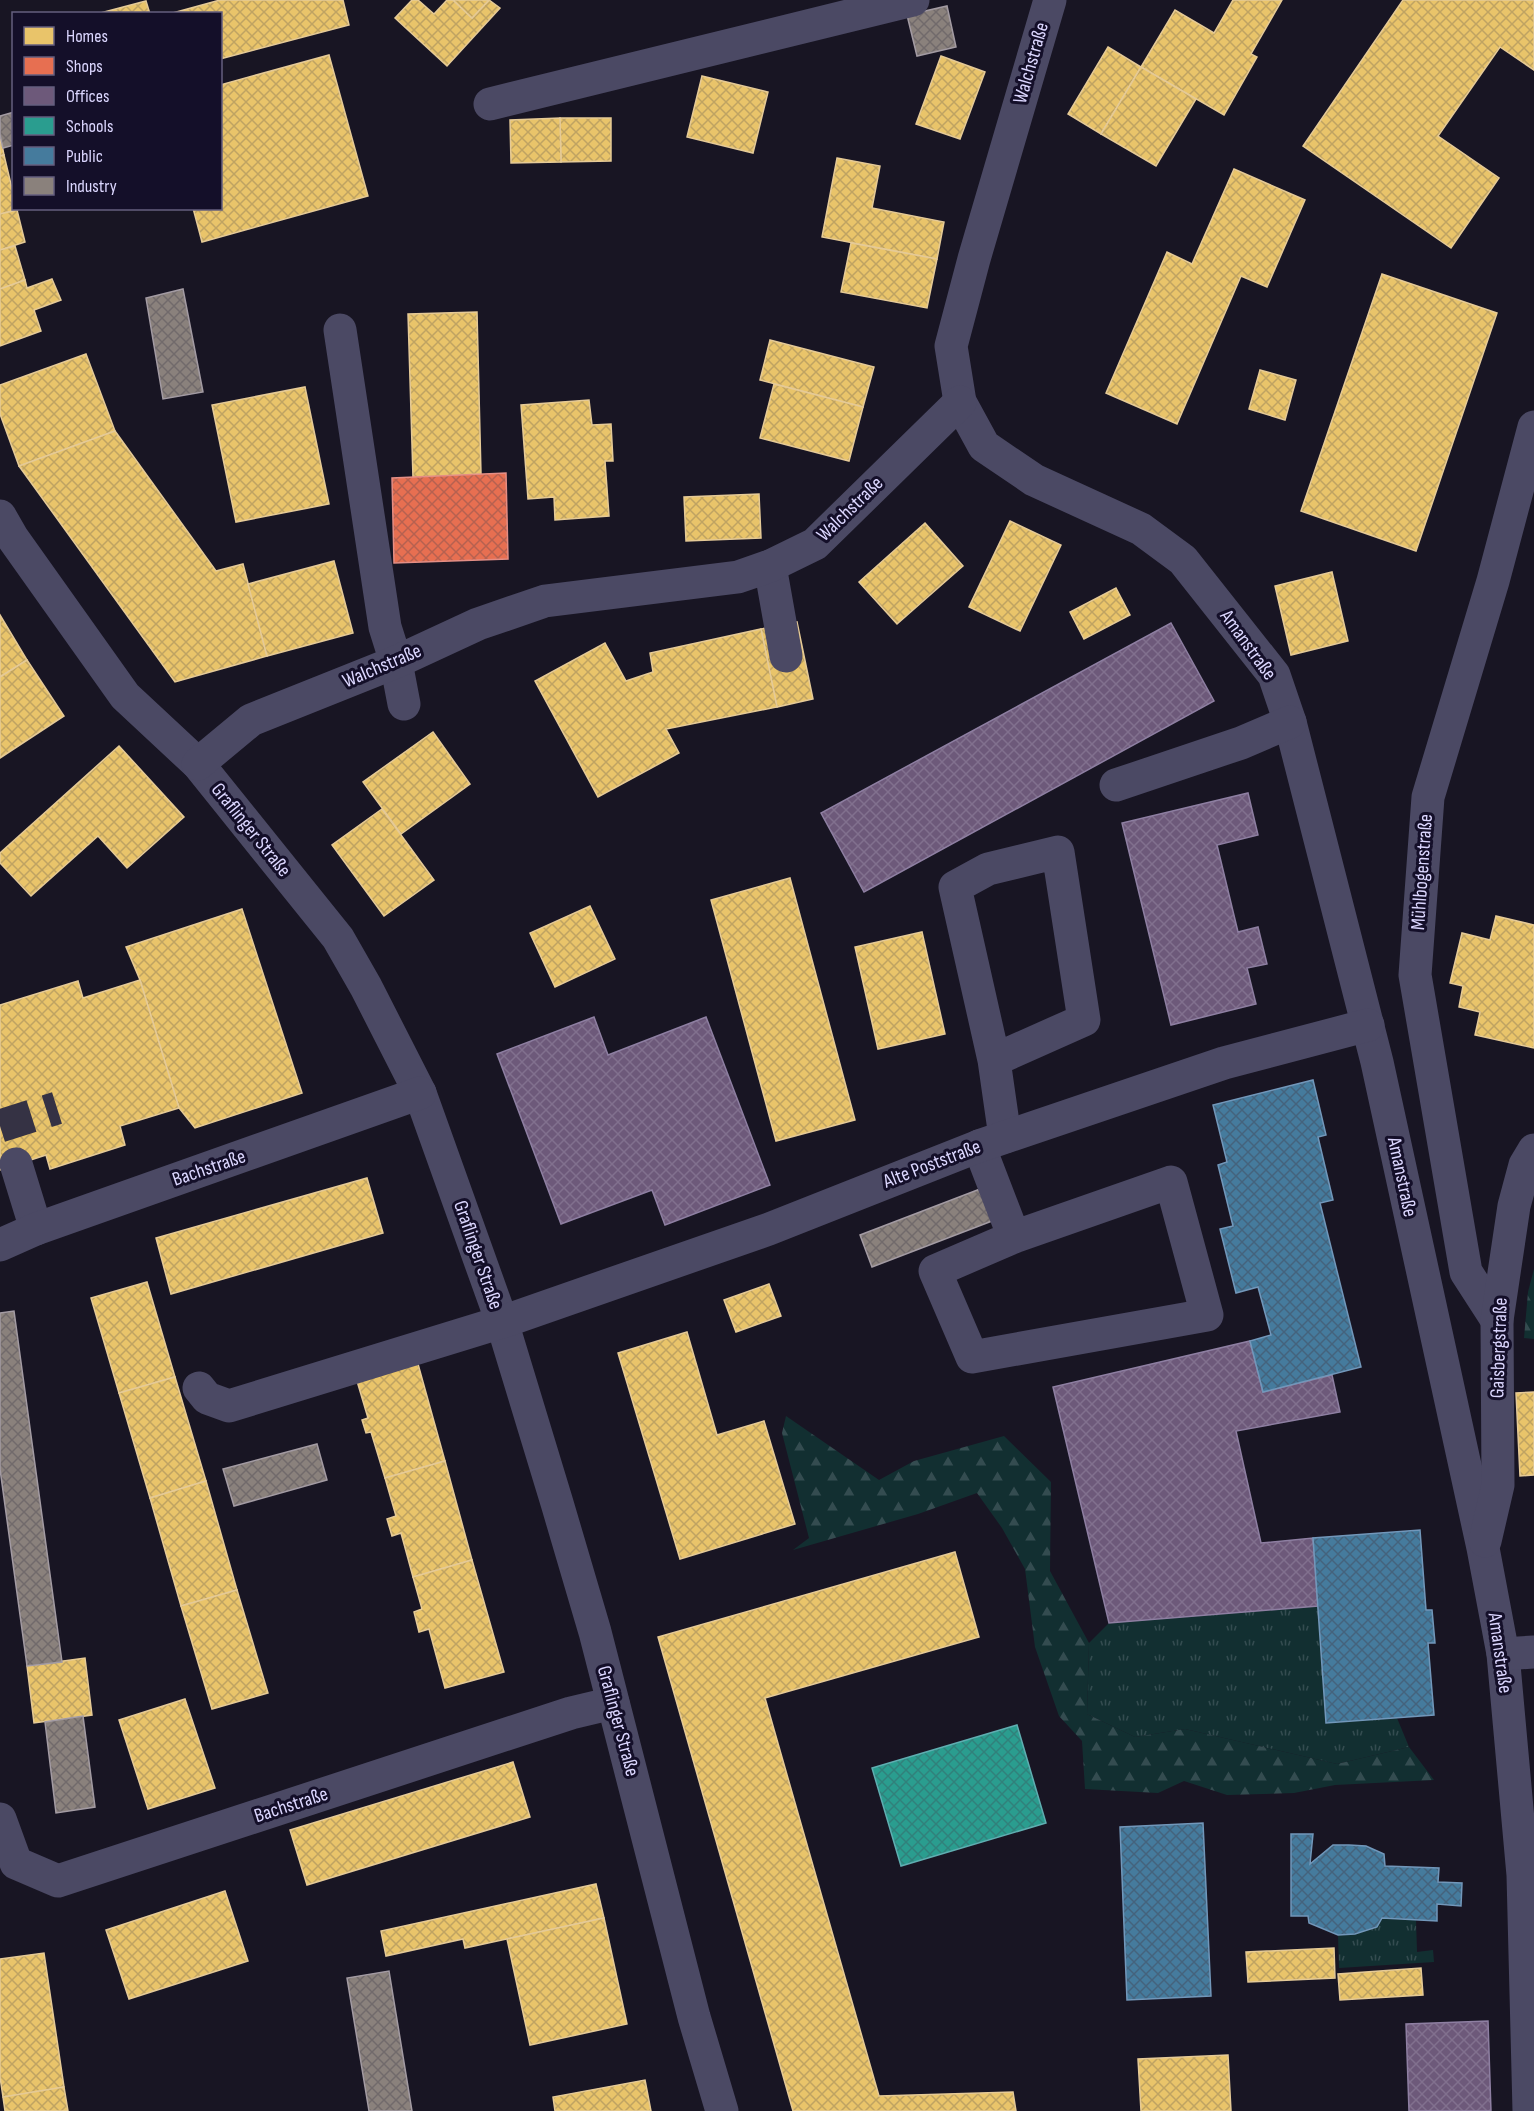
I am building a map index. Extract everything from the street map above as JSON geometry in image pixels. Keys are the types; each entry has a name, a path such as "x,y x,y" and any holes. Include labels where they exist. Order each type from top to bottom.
{"street":[{"path":"490,104 913,0"},
{"name":"Walchstraße","path":"198,764 251,720 396,662 478,624 545,601 738,577 770,566 815,544 960,402 951,346 977,248 1050,0"},
{"path":"340,330 385,627 396,662 404,704"},
{"name":"Amanstraße","path":"960,402 984,446 1034,480 1141,529 1183,560 1274,675 1290,722 1368,1025 1483,1548 1519,1653 1528,1874 1529,2111"},
{"name":"Mühlbogenstraße","path":"1497,1320 1466,1272 1415,975 1428,797 1493,581 1534,426"},
{"name":"Graflinger Straße","path":"4,532 125,696 198,764 338,938 366,987 420,1093 502,1323 595,1632 691,2006 722,2111"},
{"path":"770,566 786,656"},
{"path":"1116,785 1241,743 1290,722"},
{"path":"994,1060 1084,1020 1058,852 988,869 955,887 994,1060 992,1141 1014,1237"},
{"name":"Alte Poststraße","path":"199,1388 207,1398 230,1406 502,1323 769,1228 992,1141 1224,1064 1368,1025"},
{"name":"Bachstraße","path":"0,1245 36,1229 420,1093"},
{"name":"Gaisbergstraße","path":"1483,1548 1498,1485 1497,1320 1524,1202 1525,1165 1534,1150"},
{"path":"16,1164 36,1229"},
{"path":"1171,1182 1207,1315 972,1357 935,1271 1014,1237 1171,1182"},
{"name":"Bachstraße","path":"0,1819 16,1863 58,1881 571,1713 614,1703"}],"green space":[{"path":"1534,1269 1534,1339 1524,1338 1528,1292"},
{"path":"786,1416 879,1480 914,1461 1004,1436 1051,1482 1050,1571 1089,1643 1087,1714 1135,1737 1185,1729 1337,1764 1409,1747 1434,1780 1335,1785 1294,1793 1227,1795 1184,1781 1158,1793 1085,1789 1082,1741 1059,1716 1035,1647 1025,1569 1002,1528 977,1493 918,1514 793,1550 809,1538 782,1433"},
{"path":"1318,1606 1326,1723 1397,1718 1409,1747 1337,1764 1185,1729 1135,1737 1087,1714 1089,1643 1109,1623"},
{"path":"1382,1918 1416,1920 1417,1952 1433,1950 1434,1962 1339,1968 1338,1935 1368,1930"}],"building: Homes":[{"path":"220,0 343,0 349,25 222,58 222,12 176,12"},
{"path":"412,0 418,0 434,14 447,0 453,0 472,18 489,0 500,8 447,66 395,18"},
{"path":"453,0 489,0 472,18"},
{"path":"1233,0 1282,0 1251,54 1257,57 1224,115 1141,67 1175,10 1214,33"},
{"path":"1403,0 1534,0 1534,70 1500,47 1438,136 1499,178 1451,248 1303,146"},
{"path":"146,1 149,12 104,12"},
{"path":"1108,47 1141,67 1101,134 1068,114"},
{"path":"329,55 368,196 202,242 194,210 222,210 222,84"},
{"path":"941,56 985,72 960,139 916,124"},
{"path":"1141,67 1196,99 1156,166 1101,134"},
{"path":"702,76 768,92 753,153 687,137"},
{"path":"560,118 611,118 611,161 561,162"},
{"path":"560,118 561,162 511,163 510,120"},
{"path":"0,135 4,155 0,156"},
{"path":"4,155 12,189 12,210 17,210 0,214 0,156"},
{"path":"837,158 880,166 872,208 944,222 937,259 822,237"},
{"path":"1234,169 1305,200 1267,287 1241,276 1177,424 1106,393 1167,252 1192,264"},
{"path":"17,210 25,242 0,250 0,214"},
{"path":"851,243 937,259 927,308 841,292"},
{"path":"15,246 25,280 0,289 0,250"},
{"path":"1382,274 1497,313 1416,551 1301,511"},
{"path":"52,279 61,300 34,310 41,331 0,346 0,289 25,280 27,288"},
{"path":"477,312 481,474 413,478 408,314"},
{"path":"770,340 874,367 863,407 760,380"},
{"path":"86,354 115,431 19,466 0,414 0,385"},
{"path":"1260,370 1296,380 1285,420 1249,409"},
{"path":"774,384 863,407 849,461 760,438"},
{"path":"305,387 329,504 236,522 212,405"},
{"path":"589,400 592,425 611,424 613,461 605,461 609,516 555,520 554,497 528,499 521,405"},
{"path":"115,431 216,571 243,564 267,656 175,682 19,466"},
{"path":"759,494 761,538 686,541 684,497"},
{"path":"1010,521 1061,545 1020,631 969,607"},
{"path":"925,523 963,566 897,624 859,582"},
{"path":"334,561 353,633 267,656 248,584"},
{"path":"1332,572 1348,641 1291,655 1275,586"},
{"path":"1116,588 1130,615 1084,639 1070,612"},
{"path":"0,615 27,660 0,677"},
{"path":"797,622 813,699 777,707 761,629"},
{"path":"761,629 777,707 666,729 679,753 598,797 535,681 605,643 626,681 653,672 650,653"},
{"path":"27,660 64,716 0,758 0,677"},
{"path":"433,732 470,784 401,834 363,782"},
{"path":"119,746 184,817 127,868 98,836 31,896 0,863 0,853"},
{"path":"382,809 434,880 384,916 332,845"},
{"path":"790,878 855,1120 776,1141 711,900"},
{"path":"590,906 615,959 555,987 530,933"},
{"path":"242,909 302,1093 195,1128 179,1108 140,980 126,947"},
{"path":"1496,916 1534,925 1534,1048 1475,1035 1480,1012 1459,1007 1463,986 1450,983 1462,933 1490,940"},
{"path":"922,932 945,1034 878,1049 855,947"},
{"path":"140,980 179,1108 120,1126 125,1145 50,1169 46,1155 0,1170 0,1005 78,981 83,998"},
{"path":"367,1178 383,1233 171,1294 156,1238"},
{"path":"147,1282 175,1377 119,1393 91,1298"},
{"path":"769,1284 781,1316 736,1332 724,1300"},
{"path":"687,1332 717,1435 764,1421 795,1524 680,1559 618,1353"},
{"path":"418,1364 445,1461 385,1478 371,1432 366,1433 362,1420 368,1418 357,1381"},
{"path":"175,1377 206,1481 150,1498 119,1393"},
{"path":"1534,1392 1534,1475 1520,1476 1516,1393"},
{"path":"445,1461 472,1560 413,1577 401,1533 392,1536 387,1519 396,1516 385,1478"},
{"path":"206,1481 237,1590 181,1606 150,1498"},
{"path":"955,1552 979,1637 765,1698 879,2096 1013,2092 1016,2111 793,2111 658,1637"},
{"path":"472,1560 504,1672 445,1688 429,1629 419,1632 414,1612 422,1609 413,1577"},
{"path":"237,1590 268,1693 212,1709 181,1606"},
{"path":"85,1658 92,1715 34,1723 27,1666"},
{"path":"185,1699 215,1788 148,1809 119,1720"},
{"path":"513,1762 530,1817 307,1885 290,1830"},
{"path":"596,1884 604,1918 465,1948 463,1939 386,1956 381,1931"},
{"path":"225,1891 248,1961 129,1999 106,1930"},
{"path":"604,1918 627,2024 530,2045 507,1939"},
{"path":"1334,1948 1335,1978 1248,1982 1246,1952"},
{"path":"44,1953 64,2087 3,2097 0,2077 0,1959"},
{"path":"1421,1968 1423,1995 1340,2000 1338,1974"},
{"path":"1228,2055 1231,2111 1141,2111 1138,2059"},
{"path":"645,2080 651,2111 555,2111 553,2097"},
{"path":"64,2087 68,2111 5,2111 3,2097"}],"building: Shops":[{"path":"506,473 508,559 394,563 392,478"}],"building: Offices":[{"path":"1171,623 1214,701 864,892 821,813"},
{"path":"1248,793 1258,835 1217,845 1238,932 1258,927 1267,964 1247,968 1256,1004 1171,1025 1122,823"},
{"path":"594,1017 608,1055 706,1017 770,1185 665,1225 652,1190 561,1224 497,1054"},
{"path":"1250,1341 1263,1392 1332,1375 1340,1412 1236,1431 1261,1543 1313,1538 1318,1606 1109,1623 1053,1387"},
{"path":"1488,2021 1491,2111 1409,2111 1406,2024"}],"building: Schools":[{"path":"1017,1725 1046,1823 901,1866 872,1768"}],"building: Public":[{"path":"1313,1080 1326,1135 1318,1137 1333,1200 1320,1203 1361,1367 1263,1392 1250,1341 1271,1335 1258,1287 1236,1293 1220,1229 1233,1226 1218,1165 1227,1162 1213,1105"},
{"path":"1420,1530 1426,1610 1432,1610 1435,1643 1428,1643 1434,1715 1326,1723 1313,1538"},
{"path":"1203,1823 1211,1996 1127,2000 1120,1827"},
{"path":"1291,1834 1313,1834 1310,1864 1333,1845 1349,1845 1366,1846 1384,1854 1385,1866 1439,1868 1438,1882 1462,1883 1461,1906 1437,1904 1437,1921 1382,1918 1377,1927 1355,1934 1338,1935 1309,1923 1308,1916 1291,1916"}],"building: Industry":[{"path":"947,6 956,47 917,56 907,15"},
{"path":"12,113 12,146 3,148 0,135 0,116"},
{"path":"183,289 203,392 163,399 146,298"},
{"path":"980,1189 992,1221 872,1267 860,1235"},
{"path":"14,1311 62,1662 27,1666 0,1469 0,1313"},
{"path":"317,1444 327,1480 234,1506 223,1469"},
{"path":"83,1716 95,1807 56,1813 45,1722"},
{"path":"389,1971 412,2111 369,2111 347,1978"}],"tunnel":[{"path":"0,1126 57,1108"}]}
